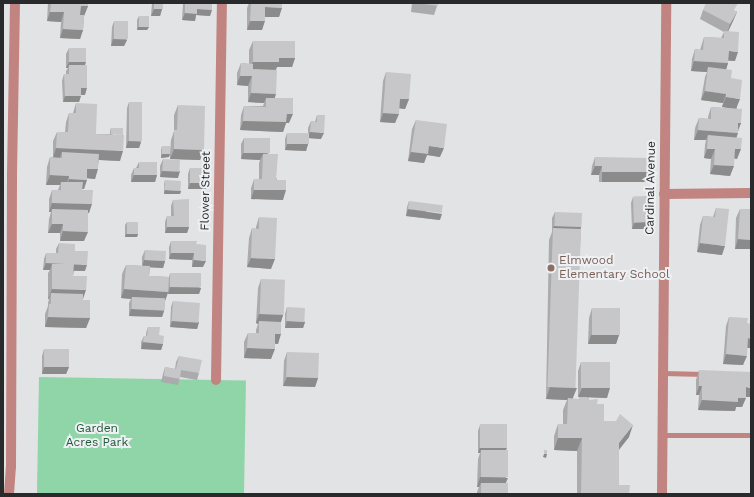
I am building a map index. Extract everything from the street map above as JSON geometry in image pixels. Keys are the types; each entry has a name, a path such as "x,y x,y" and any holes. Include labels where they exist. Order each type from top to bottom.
{"street":[{"path":"9,494 11,459 12,174 15,3"},
{"name":"Flower Street","path":"216,380 222,3"},
{"name":"Cardinal Avenue","path":"662,494 666,3"},
{"path":"664,194 751,193"}],"lane":[{"path":"663,373 714,374"},
{"path":"662,435 751,435"}],"green space":[{"name":"Garden Acres Park","path":"39,377 246,381 244,494 37,494"}],"building":[{"path":"51,3 88,3 88,6 81,6 80,15 84,15 83,30 63,29 64,12 50,12"},
{"path":"154,3 163,3 163,9 154,9"},
{"path":"185,3 212,3 212,10 197,9 197,14 185,13"},
{"path":"251,3 282,3 282,8 265,7 265,21 250,21"},
{"path":"417,3 438,3 438,6"},
{"path":"706,3 738,3 734,10 737,12 730,24 703,10"},
{"path":"139,16 149,16 149,27 139,27"},
{"path":"114,21 128,21 128,39 114,39"},
{"path":"724,31 739,32 738,52 729,51 728,63 694,61 695,49 703,50 704,37 724,38"},
{"path":"253,41 295,41 295,58 279,58 279,62 253,62"},
{"path":"69,48 86,48 86,62 69,62"},
{"path":"241,63 253,64 253,69 277,70 276,94 251,93 252,76 240,76"},
{"path":"69,65 87,65 87,88 81,88 81,96 65,96 64,74 69,74"},
{"path":"708,67 732,70 731,78 742,80 740,99 726,97 726,94 705,91"},
{"path":"386,72 411,74 409,99 400,99 399,114 383,113"},
{"path":"266,98 293,98 293,114 287,114 286,122 243,121 244,106 266,107"},
{"path":"129,102 142,102 142,141 129,141"},
{"path":"76,103 97,104 96,134 124,135 123,151 56,148 57,132 68,132 69,113 76,113"},
{"path":"178,105 205,106 204,150 174,149 174,130 177,130"},
{"path":"711,107 742,109 741,123 738,123 738,133 698,130 699,118 711,119"},
{"path":"317,115 325,115 324,133 310,132 311,121 317,122"},
{"path":"416,120 447,124 444,148 429,146 428,154 411,152"},
{"path":"111,128 123,128 123,135 111,134"},
{"path":"287,133 309,133 309,144 287,144"},
{"path":"708,135 742,138 741,149 735,149 734,166 714,165 715,149 707,149"},
{"path":"244,138 270,138 270,153 244,153"},
{"path":"162,146 170,146 170,154 162,154"},
{"path":"62,152 99,154 98,169 87,169 87,180 69,179 69,176 50,175 50,157 62,158"},
{"path":"263,154 278,154 276,180 286,180 286,190 254,190 254,179 262,179"},
{"path":"595,157 648,158 648,172 602,172 602,166 595,166"},
{"path":"163,159 180,160 179,172 162,171"},
{"path":"139,162 157,162 157,175 134,175 134,168 139,168"},
{"path":"190,168 208,168 208,183 190,183"},
{"path":"165,180 181,181 180,191 164,190"},
{"path":"61,182 83,182 82,190 93,190 92,204 52,203 52,190 61,190"},
{"path":"633,196 647,196 648,222 634,222"},
{"path":"189,199 189,227 167,227 167,216 174,216 173,200"},
{"path":"409,201 443,205 442,213 408,209"},
{"path":"716,208 729,209 725,246 700,243 703,216 715,217"},
{"path":"52,209 88,210 88,232 63,231 63,224 52,224"},
{"path":"740,209 751,209 751,240 738,239"},
{"path":"555,212 582,213 581,227 555,226"},
{"path":"259,217 277,218 275,259 251,258 252,228 259,229"},
{"path":"127,222 138,222 138,234 127,234"},
{"path":"553,228 581,229 575,388 547,387"},
{"path":"171,241 197,241 196,244 206,245 206,261 194,260 194,253 171,253"},
{"path":"59,243 75,244 75,251 88,251 87,265 46,263 46,253 58,253"},
{"path":"145,250 166,251 165,261 144,260"},
{"path":"52,264 74,264 73,276 87,276 86,290 52,289"},
{"path":"126,265 150,266 149,276 169,277 168,292 124,289"},
{"path":"170,273 201,273 201,287 170,287"},
{"path":"261,279 285,280 284,315 260,314"},
{"path":"51,293 83,294 83,300 90,300 90,318 48,317 49,304 51,304"},
{"path":"132,297 165,298 165,310 132,309"},
{"path":"173,301 200,303 199,323 172,321"},
{"path":"287,307 305,308 304,322 286,321"},
{"path":"592,308 620,308 620,335 592,335"},
{"path":"729,317 748,318 747,323 751,324 751,339 748,338 747,356 726,354"},
{"path":"259,321 281,322 281,334 275,334 275,349 247,348 248,333 259,333"},
{"path":"148,327 160,327 159,335 164,336 163,344 143,342 144,336 147,336"},
{"path":"44,349 69,349 69,367 44,367"},
{"path":"287,352 319,353 318,378 286,377"},
{"path":"179,356 202,360 199,373 181,370 180,379 164,376 165,367 176,369"},
{"path":"581,362 610,362 610,388 581,388"},
{"path":"699,370 751,372 751,388 746,387 746,398 738,398 738,402 702,400 702,386 699,386"},
{"path":"581,397 587,397 589,400 598,399 597,404 604,404 604,421 616,421 620,414 633,425 619,443 619,485 630,485 629,494 581,494 582,438 558,438 558,424 567,424 568,398 579,399"},
{"path":"480,424 507,424 507,448 480,448"},
{"path":"481,450 508,450 508,477 481,477"},
{"path":"544,450 547,450 547,454 544,454"},
{"path":"481,483 508,483 508,494 481,494"}],"place":[{"name":"Elmwood Elementary School","path":"551,268"}]}
